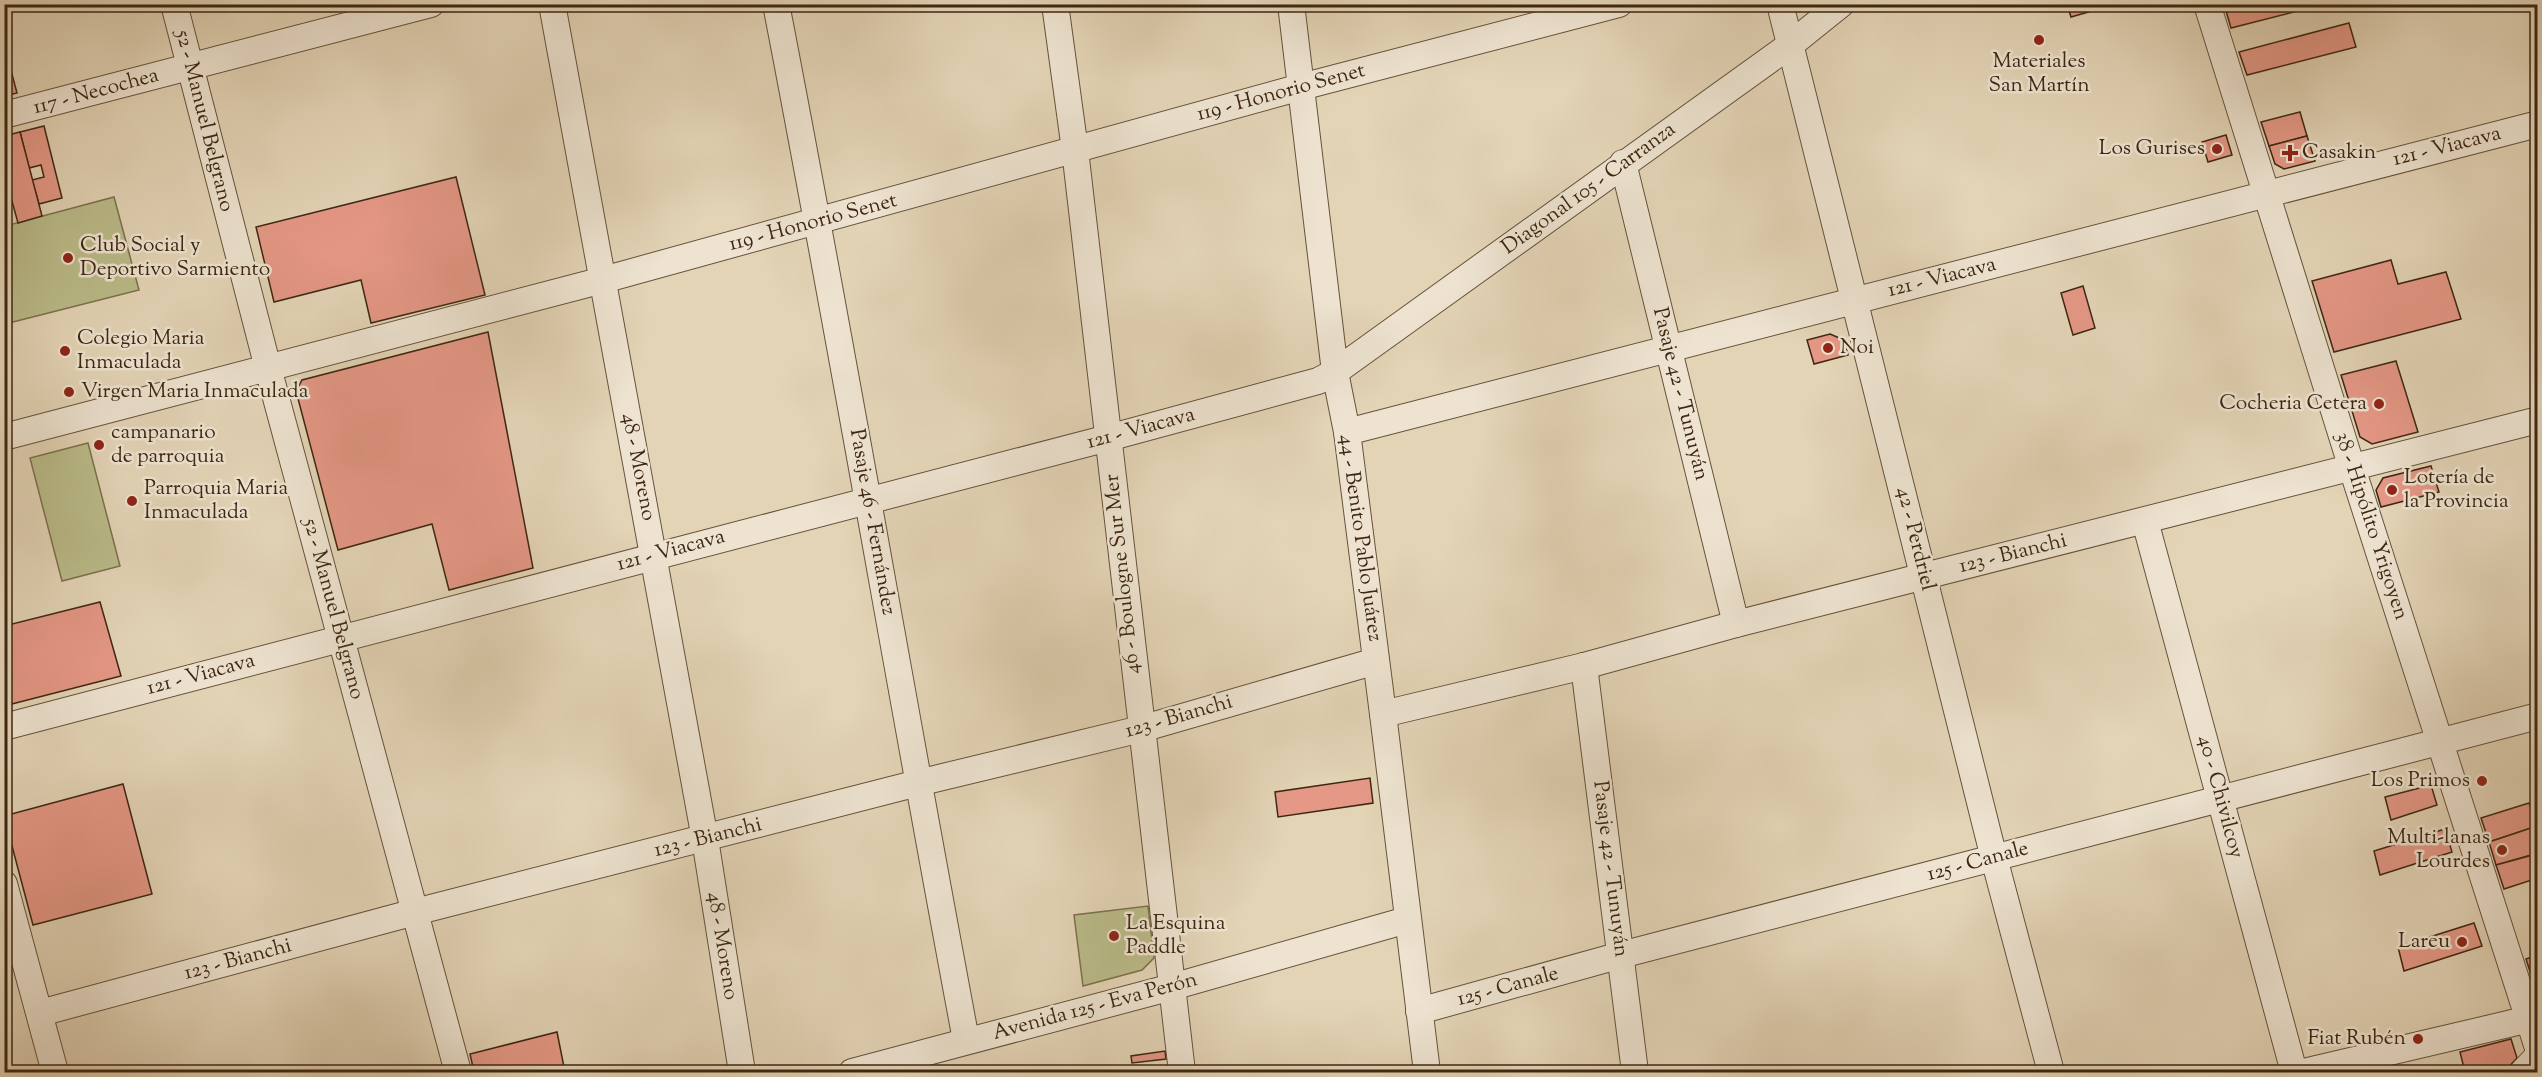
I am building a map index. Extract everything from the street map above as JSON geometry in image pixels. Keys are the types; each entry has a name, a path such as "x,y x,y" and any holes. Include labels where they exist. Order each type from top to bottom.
{"street":[{"name":"52 - Manuel Belgrano","path":"174,4 268,368 458,1072"},
{"name":"117 - Necochea","path":"4,115 431,4"},
{"name":"48 - Moreno","path":"552,4 705,839 742,1072"},
{"name":"Pasaje 46 - Fernández","path":"776,4 869,500 918,783 966,1040"},
{"name":"46 - Boulogne Sur Mer","path":"1055,4 1075,150 1182,1072"},
{"name":"44 - Benito Pablo Juárez","path":"1292,4 1335,372 1347,432 1426,1072"},
{"name":"119 - Honorio Senet","path":"4,436 603,280 1301,87 1619,4"},
{"name":"42 - Perdriel","path":"1780,4 1994,858 2051,1072"},
{"name":"Diagonal 105 - Carranza","path":"1335,372 1790,45 1840,4"},
{"name":"38 - Hipólito Yrigoyen","path":"2207,4 2352,468 2532,1018 2538,1048"},
{"name":"121 - Viacava","path":"1347,432 2538,124"},
{"name":"Pasaje 42 - Tunuyán","path":"1623,163 1736,624"},
{"name":"121 - Viacava","path":"4,727 1108,438 1318,381 1335,372"},
{"name":"123 - Bianchi","path":"1383,714 1584,666 1736,624 2538,420"},
{"name":"40 - Chivilcoy","path":"2145,521 2294,1072"},
{"name":"123 - Bianchi","path":"40,1013 415,912 918,783 1141,729 1376,661"},
{"name":"Pasaje 42 - Tunuyán","path":"1584,666 1635,1072"},
{"name":"125 - Canale","path":"1419,1011 1621,955 2538,716"},
{"path":"4,884 55,1072"},
{"name":"Avenida 125 - Eva Perón","path":"852,1072 1172,987 1407,920"},
{"path":"2304,1072 2532,1018"},
{"path":"2523,1072 2538,1056"}],"green space":[{"name":"Club Social y Deportivo Sarmiento","path":"114,197 139,290 5,324 5,226"},
{"path":"88,443 120,566 62,581 30,458"},
{"name":"La Esquina Paddle","path":"1148,906 1154,958 1142,970 1083,986 1074,915"}],"building":[{"path":"2067,4 2091,4 2092,11 2071,17"},
{"path":"2091,4 2118,4 2092,11"},
{"path":"2224,4 2317,4 2317,6 2231,28"},
{"path":"2349,23 2356,47 2247,75 2239,52"},
{"path":"4,44 17,93 4,96"},
{"path":"2300,112 2307,136 2269,146 2261,122"},
{"path":"44,126 62,198 39,204 32,180 44,177 41,165 29,168 20,132"},
{"path":"20,132 42,216 18,223 4,172 4,136"},
{"name":"Los Gurises","path":"2226,135 2232,155 2208,162 2202,142"},
{"path":"2307,136 2315,161 2284,169 2275,164 2269,146"},
{"path":"456,177 485,295 371,323 361,280 274,302 256,227"},
{"path":"2391,260 2398,284 2446,272 2461,319 2334,352 2312,281"},
{"path":"2083,286 2095,328 2073,335 2061,293"},
{"path":"488,332 533,568 449,590 432,524 338,550 296,391 302,380"},
{"name":"Noi","path":"1830,334 1844,340 1848,355 1814,364 1807,340"},
{"path":"2396,361 2418,432 2372,444 2360,437 2341,375"},
{"path":"2431,466 2439,492 2381,507 2376,490 2383,478"},
{"path":"100,602 121,676 4,706 4,626"},
{"path":"1370,778 1373,803 1278,817 1275,792"},
{"path":"123,784 152,894 33,925 4,816"},
{"path":"2431,785 2437,805 2391,820 2385,797"},
{"path":"2529,803 2537,826 2489,842 2481,818"},
{"path":"2537,826 2538,853 2496,865 2489,842"},
{"path":"2445,829 2452,852 2380,875 2374,851"},
{"path":"2533,855 2538,869 2538,878 2504,889 2496,865"},
{"path":"2474,923 2482,946 2404,971 2398,947"},
{"path":"2538,955 2538,986 2534,984 2526,959"},
{"path":"557,1032 565,1072 474,1072 470,1054"},
{"path":"2511,1039 2517,1058 2504,1072 2465,1072 2460,1052"},
{"path":"1165,1051 1166,1059 1132,1063 1131,1056"}],"place":[{"name":"Materiales San Martín","path":"2039,40"},
{"name":"Los Gurises","path":"2217,149"},
{"name":"Casakin","path":"2290,153"},
{"name":"Club Social y Deportivo Sarmiento","path":"68,258"},
{"name":"Noi","path":"1828,348"},
{"name":"Colegio Maria Inmaculada","path":"65,351"},
{"name":"Virgen Maria Inmaculada","path":"69,392"},
{"name":"Cocheria Cetera","path":"2379,404"},
{"name":"campanario de parroquia","path":"99,445"},
{"name":"Lotería de la Provincia","path":"2392,490"},
{"name":"Parroquia Maria Inmaculada","path":"132,501"},
{"name":"Los Primos","path":"2482,781"},
{"name":"Multi-lanas Lourdes","path":"2502,850"},
{"name":"La Esquina Paddle","path":"1114,936"},
{"name":"Lareu","path":"2462,942"},
{"name":"Fiat Rubén","path":"2418,1039"}]}
